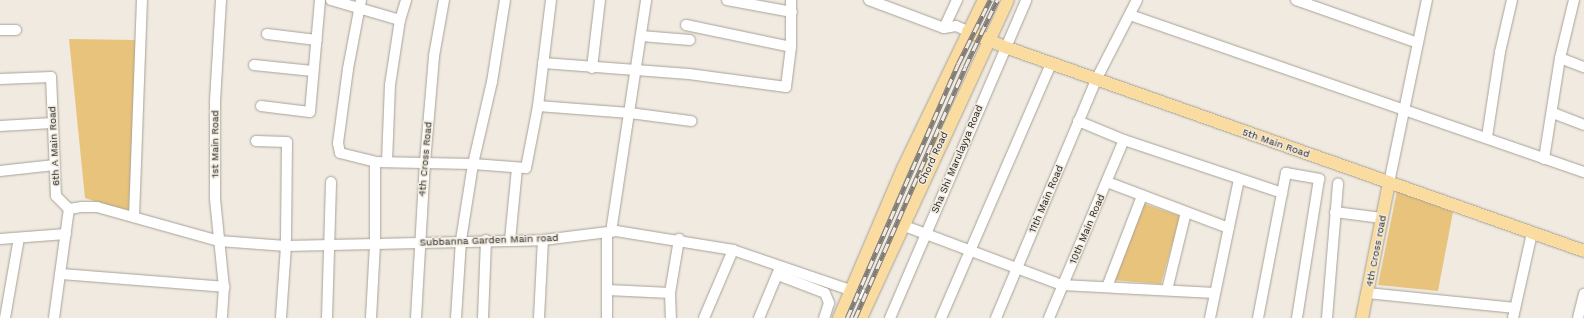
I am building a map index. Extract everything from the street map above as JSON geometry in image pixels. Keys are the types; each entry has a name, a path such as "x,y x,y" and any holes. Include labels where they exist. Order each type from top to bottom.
{"main road":[{"path":"839,318 903,168 984,0"},
{"name":"Chord Road","path":"861,318 902,225 1008,0"},
{"name":"5th Main Road","path":"968,31 1005,47 1096,80 1584,251"},
{"name":"4th Cross road","path":"1362,318 1390,183"}],"street":[{"path":"134,217 142,0"},
{"name":"1st Main Road","path":"221,0 215,101 215,199 224,287 222,318"},
{"path":"261,106 310,112 320,0"},
{"path":"331,0 360,4 400,20"},
{"path":"387,162 390,85 400,20 406,0"},
{"name":"4th Cross Road","path":"416,318 425,162 434,56 444,0"},
{"path":"456,318 461,240 473,164 492,82 505,0"},
{"path":"360,4 338,149 343,156 376,162 425,162 526,168 538,106 551,0"},
{"path":"592,68 600,0"},
{"path":"607,318 609,232 630,113 646,0"},
{"path":"727,0 792,12"},
{"path":"543,63 592,68 636,70 786,87 791,47 791,0"},
{"path":"869,0 880,2 944,28 956,26 968,31"},
{"path":"944,28 957,0"},
{"name":"Sha Shi Marulayya Road","path":"890,318 924,235 1026,0"},
{"name":"11th Main Road","path":"996,318 1096,80 1137,0"},
{"path":"1296,0 1418,43"},
{"path":"1390,183 1427,0"},
{"path":"1487,137 1500,52 1512,0"},
{"path":"1544,159 1553,113 1560,58 1574,0"},
{"path":"1130,15 1405,108 1544,159 1584,172"},
{"path":"686,25 791,47"},
{"path":"0,30 16,30"},
{"path":"267,34 317,40"},
{"path":"641,36 690,40"},
{"path":"1560,58 1584,67"},
{"path":"941,318 1052,64"},
{"path":"254,65 313,71"},
{"name":"6th A Main Road","path":"0,79 51,77 56,196 69,209"},
{"path":"538,106 630,113 691,121"},
{"path":"1553,113 1584,124"},
{"path":"1078,121 1124,140 1282,193"},
{"path":"0,126 52,123"},
{"name":"10th Main Road","path":"1049,318 1124,140"},
{"path":"256,141 287,142 286,246 281,318"},
{"path":"371,318 376,244 376,162"},
{"path":"0,172 55,165"},
{"path":"510,240 517,168"},
{"path":"1258,318 1286,173 1318,179 1297,318"},
{"path":"1210,318 1239,179"},
{"path":"327,318 331,182"},
{"path":"1107,182 1229,228"},
{"path":"1327,318 1338,183"},
{"path":"1107,287 1142,196"},
{"name":"Subbanna Garden Main road","path":"69,209 97,207 219,241 286,246 330,246 461,240 543,240 609,232 679,239 733,250 779,270 852,289 870,297"},
{"path":"54,318 69,209"},
{"path":"1167,290 1186,212"},
{"path":"1335,212 1382,218"},
{"path":"902,225 924,235 1062,285 1215,293"},
{"path":"1367,293 1514,313 1532,233"},
{"path":"0,239 66,234"},
{"path":"5,318 19,238"},
{"path":"671,318 670,293 679,239"},
{"path":"483,318 486,240"},
{"path":"539,318 543,240"},
{"path":"704,318 733,250"},
{"path":"759,318 779,270 825,293 829,303 824,318"},
{"path":"60,274 224,287"},
{"path":"608,290 670,293"},
{"path":"1580,317 1584,294"}],"shaded area":[{"path":"69,39 136,40 130,213 85,198"},
{"path":"1397,191 1453,212 1438,291 1378,285"},
{"path":"1142,203 1180,216 1161,284 1112,280"}],"railway":[{"path":"847,318 958,64 990,0"},
{"path":"855,318 965,67 997,0"}]}
